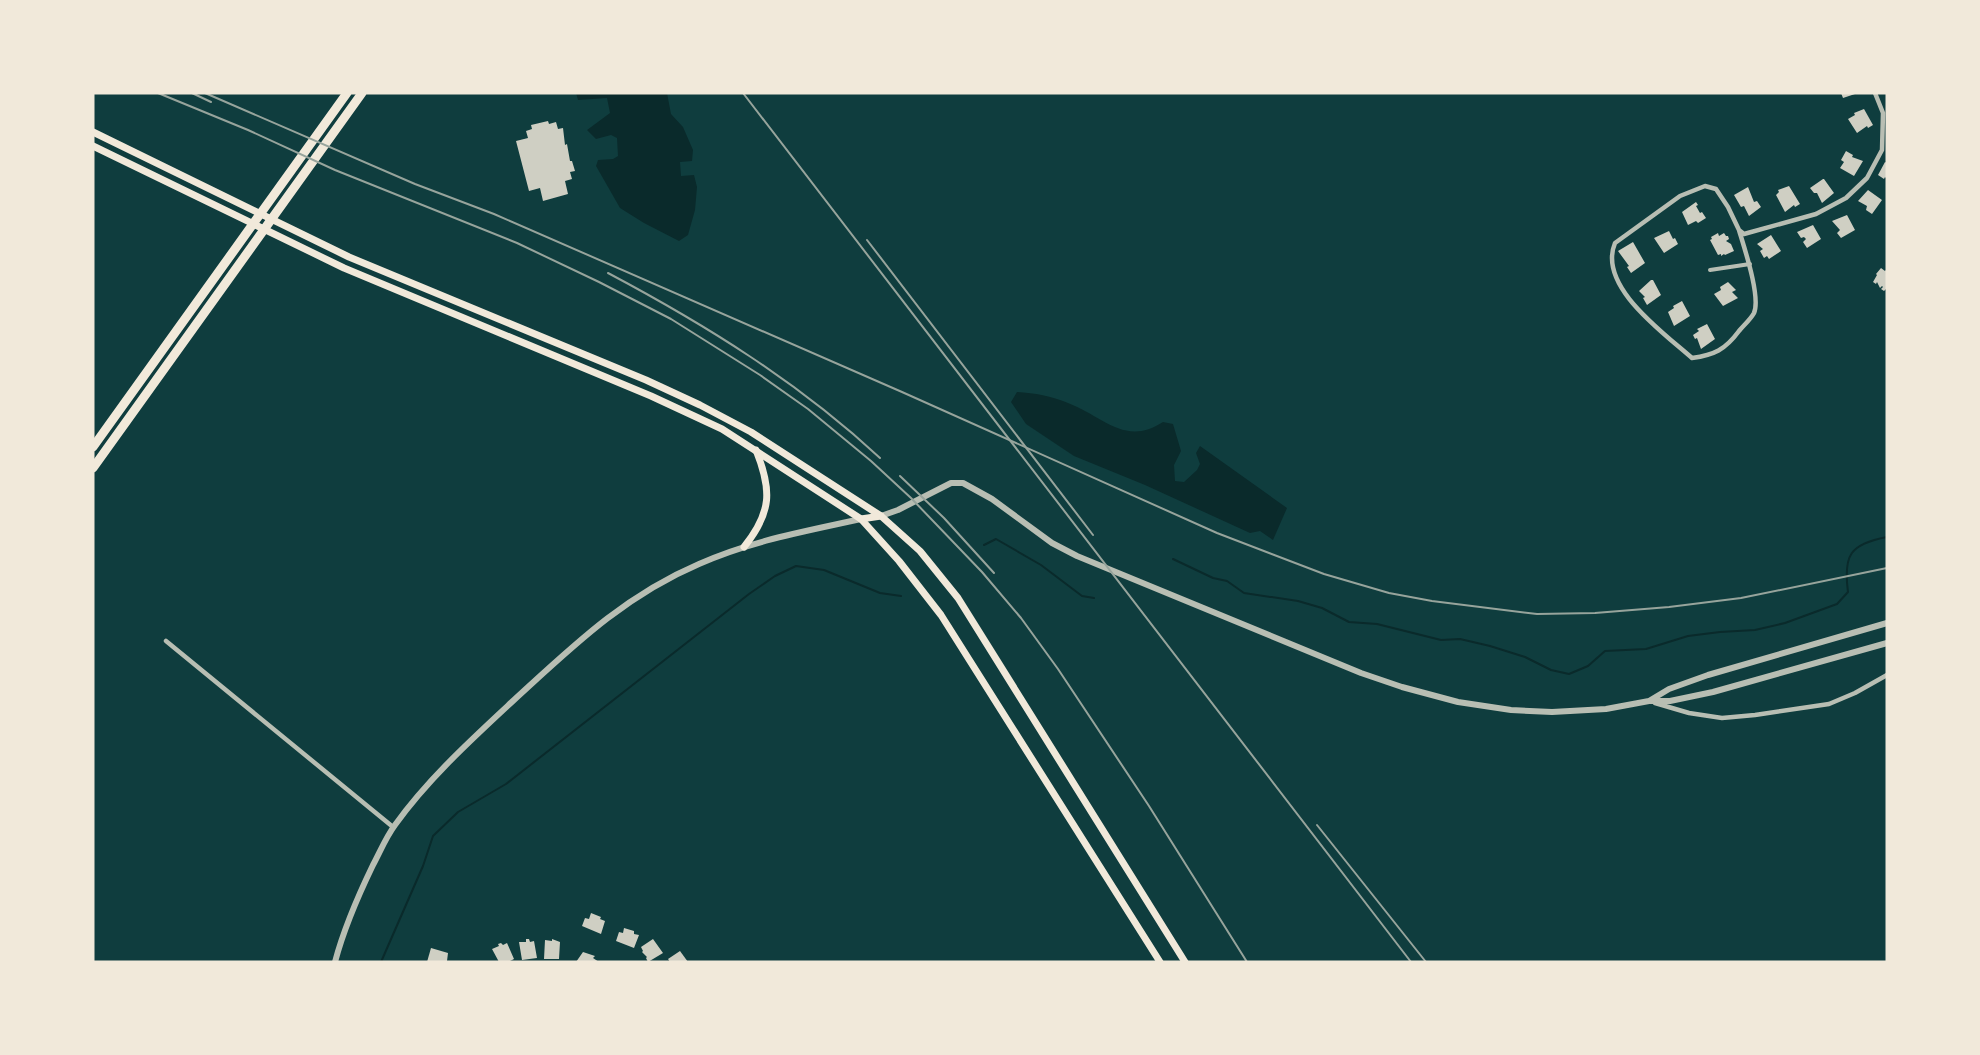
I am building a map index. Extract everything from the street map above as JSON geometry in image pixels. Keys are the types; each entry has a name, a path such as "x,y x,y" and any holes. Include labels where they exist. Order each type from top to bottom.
{"highway":[{"path":"93,447 347,93"},
{"path":"93,468 362,93"}],"main road":[{"path":"93,132 349,257 646,380 700,405 751,432 881,516 920,551 958,598 1185,962"},
{"path":"93,146 344,268 651,396 722,429 861,519 899,561 940,615 1160,962"},
{"path":"744,547 757,531 767,496 765,473 756,450"},
{"path":"861,519 881,516"}],"street":[{"path":"1739,230 1744,234 1816,214 1846,198 1867,178 1882,150 1883,113 1875,93"},
{"path":"1705,186 1716,189 1739,230 1750,264 1755,312 1730,343 1712,355 1692,358 1638,310 1622,291 1613,270 1612,251 1615,243 1680,196 1705,186"},
{"path":"1710,270 1750,264"},
{"path":"881,516 898,510 951,483 963,483 992,499 1052,543 1077,556 1361,674 1458,702 1522,710 1580,711 1649,701 1670,701 1713,692 1887,642"},
{"path":"335,962 350,914 393,827 444,768 604,619 656,585 699,564 744,547 861,519"},
{"path":"1649,701 1669,689 1708,675 1887,623"},
{"path":"166,641 393,827"},
{"path":"1649,701 1689,713 1722,718 1755,715 1829,704 1887,675"}],"water":[{"path":"576,93 667,93 671,114 683,127 693,150 692,161 680,162 681,176 694,175 697,187 695,210 688,235 679,241 620,208 596,166 598,160 613,159 618,156 617,138 611,135 596,139 587,130 610,113 607,98 578,100"},
{"path":"1017,392 1043,395 1062,401 1114,427 1125,430 1149,429 1163,422 1173,424 1181,451 1174,465 1175,481 1184,482 1197,470 1200,464 1196,453 1200,446 1287,508 1273,540 1260,531 1250,533 1145,485 1074,456 1026,424 1011,402"}],"building":[{"path":"1841,93 1858,93 1843,98"},
{"path":"1864,109 1873,125 1857,133 1848,119 1855,115 1854,113"},
{"path":"548,121 549,124 556,122 558,129 563,128 565,145 567,144 570,161 575,171 570,172 572,179 565,181 568,194 543,201 540,188 529,191 516,141 528,138 526,131 532,129 531,125"},
{"path":"1846,151 1853,155 1852,157 1863,161 1854,176 1840,168"},
{"path":"1885,162 1887,163 1887,179 1878,175"},
{"path":"1823,179 1834,193 1822,203 1817,193 1810,188"},
{"path":"1789,186 1800,204 1795,207 1794,205 1785,212 1776,195 1778,190"},
{"path":"1748,187 1754,202 1757,201 1761,207 1749,216 1734,195"},
{"path":"1868,190 1882,200 1872,214 1866,210 1867,206 1858,201"},
{"path":"1696,202 1700,213 1702,212 1706,218 1688,225 1682,212"},
{"path":"1847,215 1855,230 1841,238 1837,233 1840,230 1832,221"},
{"path":"1813,225 1821,239 1807,248 1803,242 1806,239 1801,238 1797,232"},
{"path":"1669,231 1678,244 1664,253 1654,238"},
{"path":"1718,233 1719,236 1724,233 1728,236 1729,239 1726,241 1731,244 1734,251 1718,255 1710,240"},
{"path":"1771,235 1781,251 1769,259 1767,256 1764,258 1760,251 1763,249 1757,244"},
{"path":"1633,242 1645,263 1631,273 1627,267 1629,266 1618,251"},
{"path":"1881,268 1885,271 1887,269 1887,291 1881,289 1883,287 1880,288 1877,282 1876,284 1873,282"},
{"path":"1651,280 1661,295 1647,305 1643,298 1645,297 1639,291"},
{"path":"1728,282 1736,290 1732,292 1738,298 1723,306 1714,294"},
{"path":"1682,301 1690,316 1674,326 1668,312"},
{"path":"1707,324 1715,339 1701,349 1697,338 1695,339 1693,335 1699,331 1697,329"},
{"path":"591,913 605,921 601,934 582,926 585,918 589,919"},
{"path":"624,928 639,935 634,948 616,941 619,932 623,933"},
{"path":"526,939 530,942 534,941 537,958 522,960 519,942 526,942"},
{"path":"552,939 560,942 559,959 544,959 545,940 552,941"},
{"path":"653,939 663,953 648,962 641,947"},
{"path":"501,943 503,945 507,943 514,959 499,962 492,949"},
{"path":"431,948 448,953 447,961 427,962"},
{"path":"680,951 688,962 670,962 668,959"},
{"path":"583,952 595,956 593,958 599,962 576,962"}],"waterway":[{"path":"1173,559 1213,578 1227,581 1244,593 1298,601 1322,608 1349,622 1377,624 1441,640 1460,639 1490,646 1525,657 1551,670 1569,674 1588,666 1605,651 1646,649 1688,636 1755,630 1785,623 1837,604 1848,592 1847,569 1852,553 1865,543 1887,537"},
{"path":"984,545 996,539 1041,565 1082,596 1094,598"},
{"path":"381,962 423,866 433,836 458,812 506,784 749,594 775,576 796,566 824,570 880,593 901,596"}],"railway":[{"path":"158,93 248,130 335,170 517,243 599,282 671,319 760,375 808,409 871,461 911,498 982,572 1021,618 1058,669 1149,806 1247,962"},
{"path":"192,93 211,102"},
{"path":"205,93 415,184 494,214 902,392 1217,533 1324,574 1389,593 1432,601 1537,614 1595,613 1741,598 1887,568"},
{"path":"743,93 1411,962"},
{"path":"867,240 1093,535"},
{"path":"608,273 716,334 750,356 817,404 880,458"},
{"path":"900,476 944,518 994,573"},
{"path":"1317,825 1426,962"}]}
